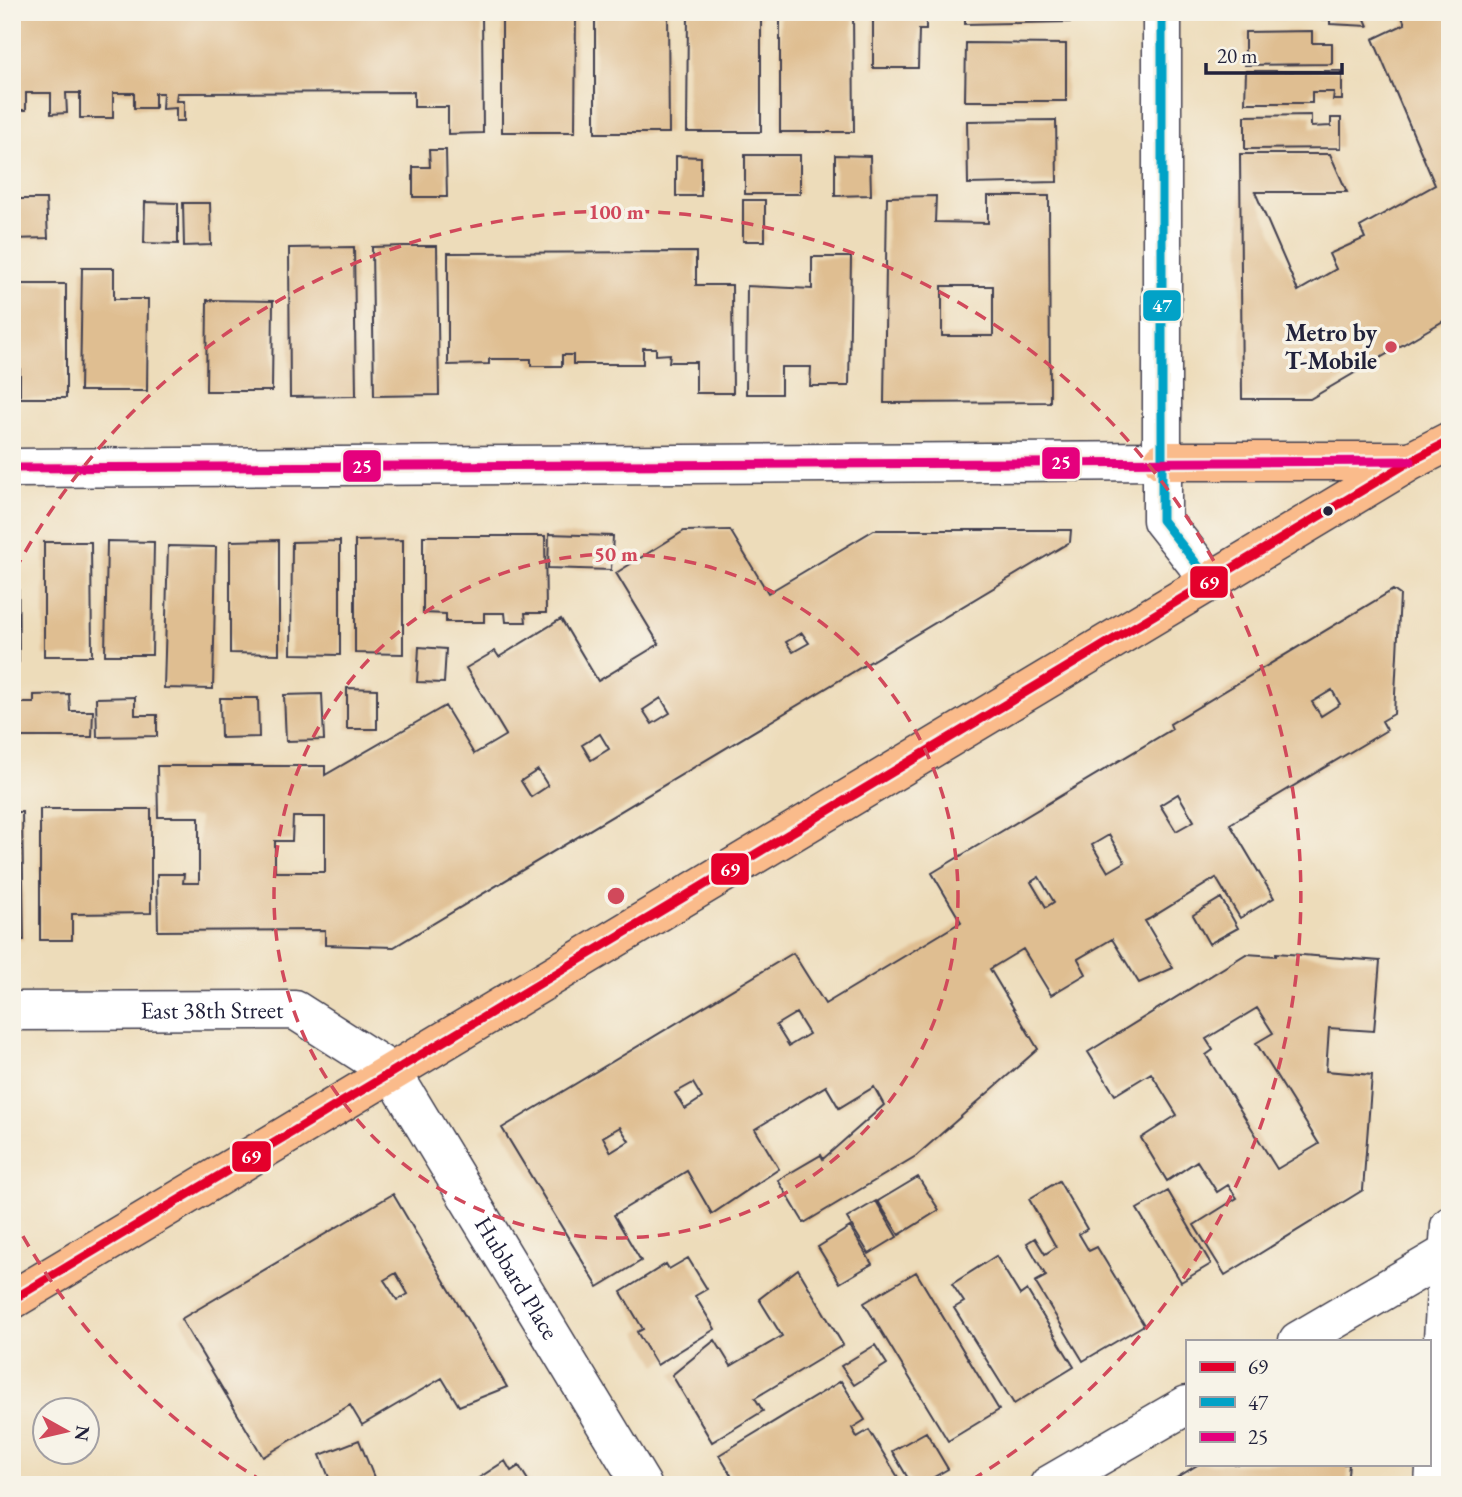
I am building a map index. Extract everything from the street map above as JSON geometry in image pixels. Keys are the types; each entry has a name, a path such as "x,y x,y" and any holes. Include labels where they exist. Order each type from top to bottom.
{"main road":[{"path":"12,1300 1411,461 1450,441"},
{"path":"1163,461 1411,461"}],"street":[{"path":"1162,12 1162,520 1211,582"},
{"path":"12,468 1163,461"},
{"name":"East 38th Street","path":"12,1011 295,1010 392,1072"},
{"name":"Hubbard Place","path":"392,1072 642,1485"},
{"path":"1299,1340 1449,1240"},
{"path":"1434,1485 1443,1423 1449,1240"},
{"path":"1049,1485 1186,1406"}],"building":[{"path":"12,12 482,12 483,133 448,134 448,107 414,107 414,92 177,93 176,101 184,101 184,121 176,121 176,108 162,109 163,93 155,93 155,108 134,108 134,93 113,93 113,118 80,118 80,93 66,93 67,113 51,114 51,93 26,93 26,110 12,110"},
{"path":"502,12 576,12 575,132 502,132"},
{"path":"595,12 668,12 669,133 595,133"},
{"path":"688,12 761,12 761,132 687,132"},
{"path":"780,12 853,12 854,132 780,132"},
{"path":"873,12 926,12 926,30 919,30 918,68 873,68"},
{"path":"965,12 1071,12 1071,22 965,24"},
{"path":"1257,12 1362,12 1368,26 1330,24 1330,19 1257,20"},
{"path":"1400,12 1450,12 1450,317 1310,399 1242,399 1240,154 1330,154 1347,192 1255,192 1298,291 1336,269 1329,254 1365,238 1360,227 1435,185 1373,39 1405,24"},
{"path":"1312,31 1312,43 1332,43 1332,64 1245,65 1245,32"},
{"path":"966,43 1066,44 1066,101 965,101"},
{"path":"1246,71 1342,71 1342,100 1333,100 1334,92 1312,92 1312,103 1245,103"},
{"path":"1311,115 1311,127 1331,126 1331,118 1341,118 1341,148 1245,149 1245,116"},
{"path":"1056,120 1057,182 968,184 967,121"},
{"path":"429,150 446,150 447,197 413,197 413,167 430,167"},
{"path":"745,155 800,155 800,194 745,194"},
{"path":"835,155 870,156 871,195 835,196"},
{"path":"676,156 701,157 701,196 676,196"},
{"path":"936,196 935,222 988,223 988,196 1049,196 1050,402 884,403 887,197","holes":["942,286 993,286 993,336 942,336"]},
{"path":"12,199 46,199 48,238 12,239"},
{"path":"743,200 765,200 765,241 743,241"},
{"path":"145,202 178,203 178,244 144,243"},
{"path":"183,203 210,203 211,245 184,246"},
{"path":"437,246 439,395 374,396 372,247"},
{"path":"354,247 356,396 290,397 289,248"},
{"path":"696,252 696,285 732,285 733,393 696,393 696,362 669,362 670,354 656,355 656,348 643,348 643,364 573,364 573,355 562,355 562,366 531,366 531,359 489,359 489,364 448,365 448,253"},
{"path":"812,257 851,257 849,386 810,386 811,367 781,367 781,394 746,394 747,286 812,289"},
{"path":"82,268 114,268 114,299 148,299 147,391 80,391"},
{"path":"20,284 66,284 66,398 20,398"},
{"path":"207,300 273,301 272,391 206,391"},
{"path":"730,530 768,593 874,530 1071,530 1070,542 394,947 325,945 325,930 158,931 157,874 184,874 183,883 199,883 199,817 158,817 157,766 325,766 325,775 445,706 474,754 506,735 466,668 495,651 499,657 561,619 598,681 659,644 616,573 684,531","holes":["802,633 809,643 793,652 786,642","661,698 670,713 652,724 643,710","600,734 609,749 591,760 582,745","538,770 548,786 531,797 521,781","293,817 325,817 325,872 275,872 275,841 292,841"]},
{"path":"549,534 613,536 611,570 548,568"},
{"path":"423,536 545,536 546,613 525,613 526,622 506,622 505,613 484,613 484,622 446,622 446,614 423,613"},
{"path":"12,539 18,539 19,662 12,662"},
{"path":"279,540 279,654 230,653 230,541"},
{"path":"403,540 403,654 355,653 355,541"},
{"path":"107,541 154,542 152,655 105,655"},
{"path":"340,541 340,655 291,654 292,542"},
{"path":"44,542 91,542 92,656 44,656"},
{"path":"168,546 216,547 213,689 164,688"},
{"path":"1393,590 1400,595 1394,714 1382,721 1387,730 1230,824 1274,898 1240,918 1216,878 1145,921 1173,968 1139,983 1112,939 1078,959 1086,974 1051,995 1023,949 990,969 1038,1049 916,1156 804,1223 778,1180 821,1155 823,1159 884,1105 874,1087 839,1108 826,1086 755,1129 779,1169 712,1214 687,1171 614,1215 641,1261 598,1287 502,1128 793,953 825,1004 961,922 932,873 1172,729 1170,724","holes":["1332,690 1340,704 1321,716 1312,702","1178,794 1194,821 1176,831 1160,805","1109,835 1125,862 1108,872 1092,845","1039,877 1054,902 1046,907 1031,882","796,1013 809,1034 789,1046 776,1025","693,1083 702,1098 685,1109 675,1093","620,1127 629,1141 611,1152 603,1137"]},
{"path":"419,647 446,649 444,683 417,682"},
{"path":"347,688 377,689 377,729 347,729"},
{"path":"69,694 70,711 93,711 92,737 12,737 12,703 34,703 34,695"},
{"path":"322,694 324,740 286,741 284,695"},
{"path":"135,697 135,715 157,715 157,736 97,737 96,698"},
{"path":"220,698 258,698 259,737 221,738"},
{"path":"40,809 151,809 151,913 72,914 72,940 40,940"},
{"path":"12,812 22,812 24,940 12,940"},
{"path":"1221,898 1238,928 1209,944 1193,915"},
{"path":"1276,953 1380,961 1374,1031 1329,1028 1326,1071 1372,1075 1363,1190 1225,1275 1194,1225 1237,1198 1228,1185 1217,1192 1197,1161 1167,1181 1141,1138 1177,1115 1151,1073 1115,1095 1088,1052 1246,954 1276,956","holes":["1257,1008 1273,1033 1256,1043 1319,1144 1277,1169 1206,1055 1213,1050 1206,1039"]},
{"path":"918,1177 939,1210 899,1235 878,1201"},
{"path":"1059,1181 1087,1229 1079,1234 1089,1251 1097,1247 1144,1325 1083,1361 1035,1282 1046,1276 1027,1243 1035,1238 1045,1254 1056,1247 1029,1199"},
{"path":"1168,1191 1211,1264 1181,1282 1137,1209"},
{"path":"393,1194 507,1387 459,1406 442,1378 362,1425 350,1405 263,1457 181,1319","holes":["396,1273 408,1294 397,1300 384,1280"]},
{"path":"876,1201 897,1237 869,1254 847,1218"},
{"path":"850,1227 872,1264 840,1283 818,1247"},
{"path":"996,1256 1020,1295 1027,1290 1074,1367 1014,1404 954,1308 964,1302 952,1284"},
{"path":"688,1258 707,1289 695,1296 715,1329 657,1365 637,1332 643,1329 621,1292 666,1264 669,1269"},
{"path":"798,1269 843,1345 755,1398 763,1411 712,1442 672,1375 715,1340 731,1366 782,1336 759,1299"},
{"path":"916,1272 999,1410 948,1441 864,1303"},
{"path":"875,1345 887,1364 854,1385 841,1366"},
{"path":"841,1381 865,1420 852,1428 857,1437 869,1430 901,1482 737,1485 719,1455"},
{"path":"926,1432 948,1469 920,1485 912,1485 892,1451"},
{"path":"359,1440 377,1485 332,1485 320,1455"},
{"path":"505,1461 511,1471 519,1466 531,1485 468,1485"},
{"path":"1196,1466 1349,1466 1347,1485 1284,1485 1284,1481 1279,1485 1165,1485"}],"transit line":[{"name":"47","path":"1162,12 1162,520 1211,582"},
{"name":"69","path":"12,1300 1411,461 1450,441"},
{"name":"25","path":"12,468 1411,461"}],"place":[{"name":"Metro by T-Mobile","path":"1391,347"}]}
